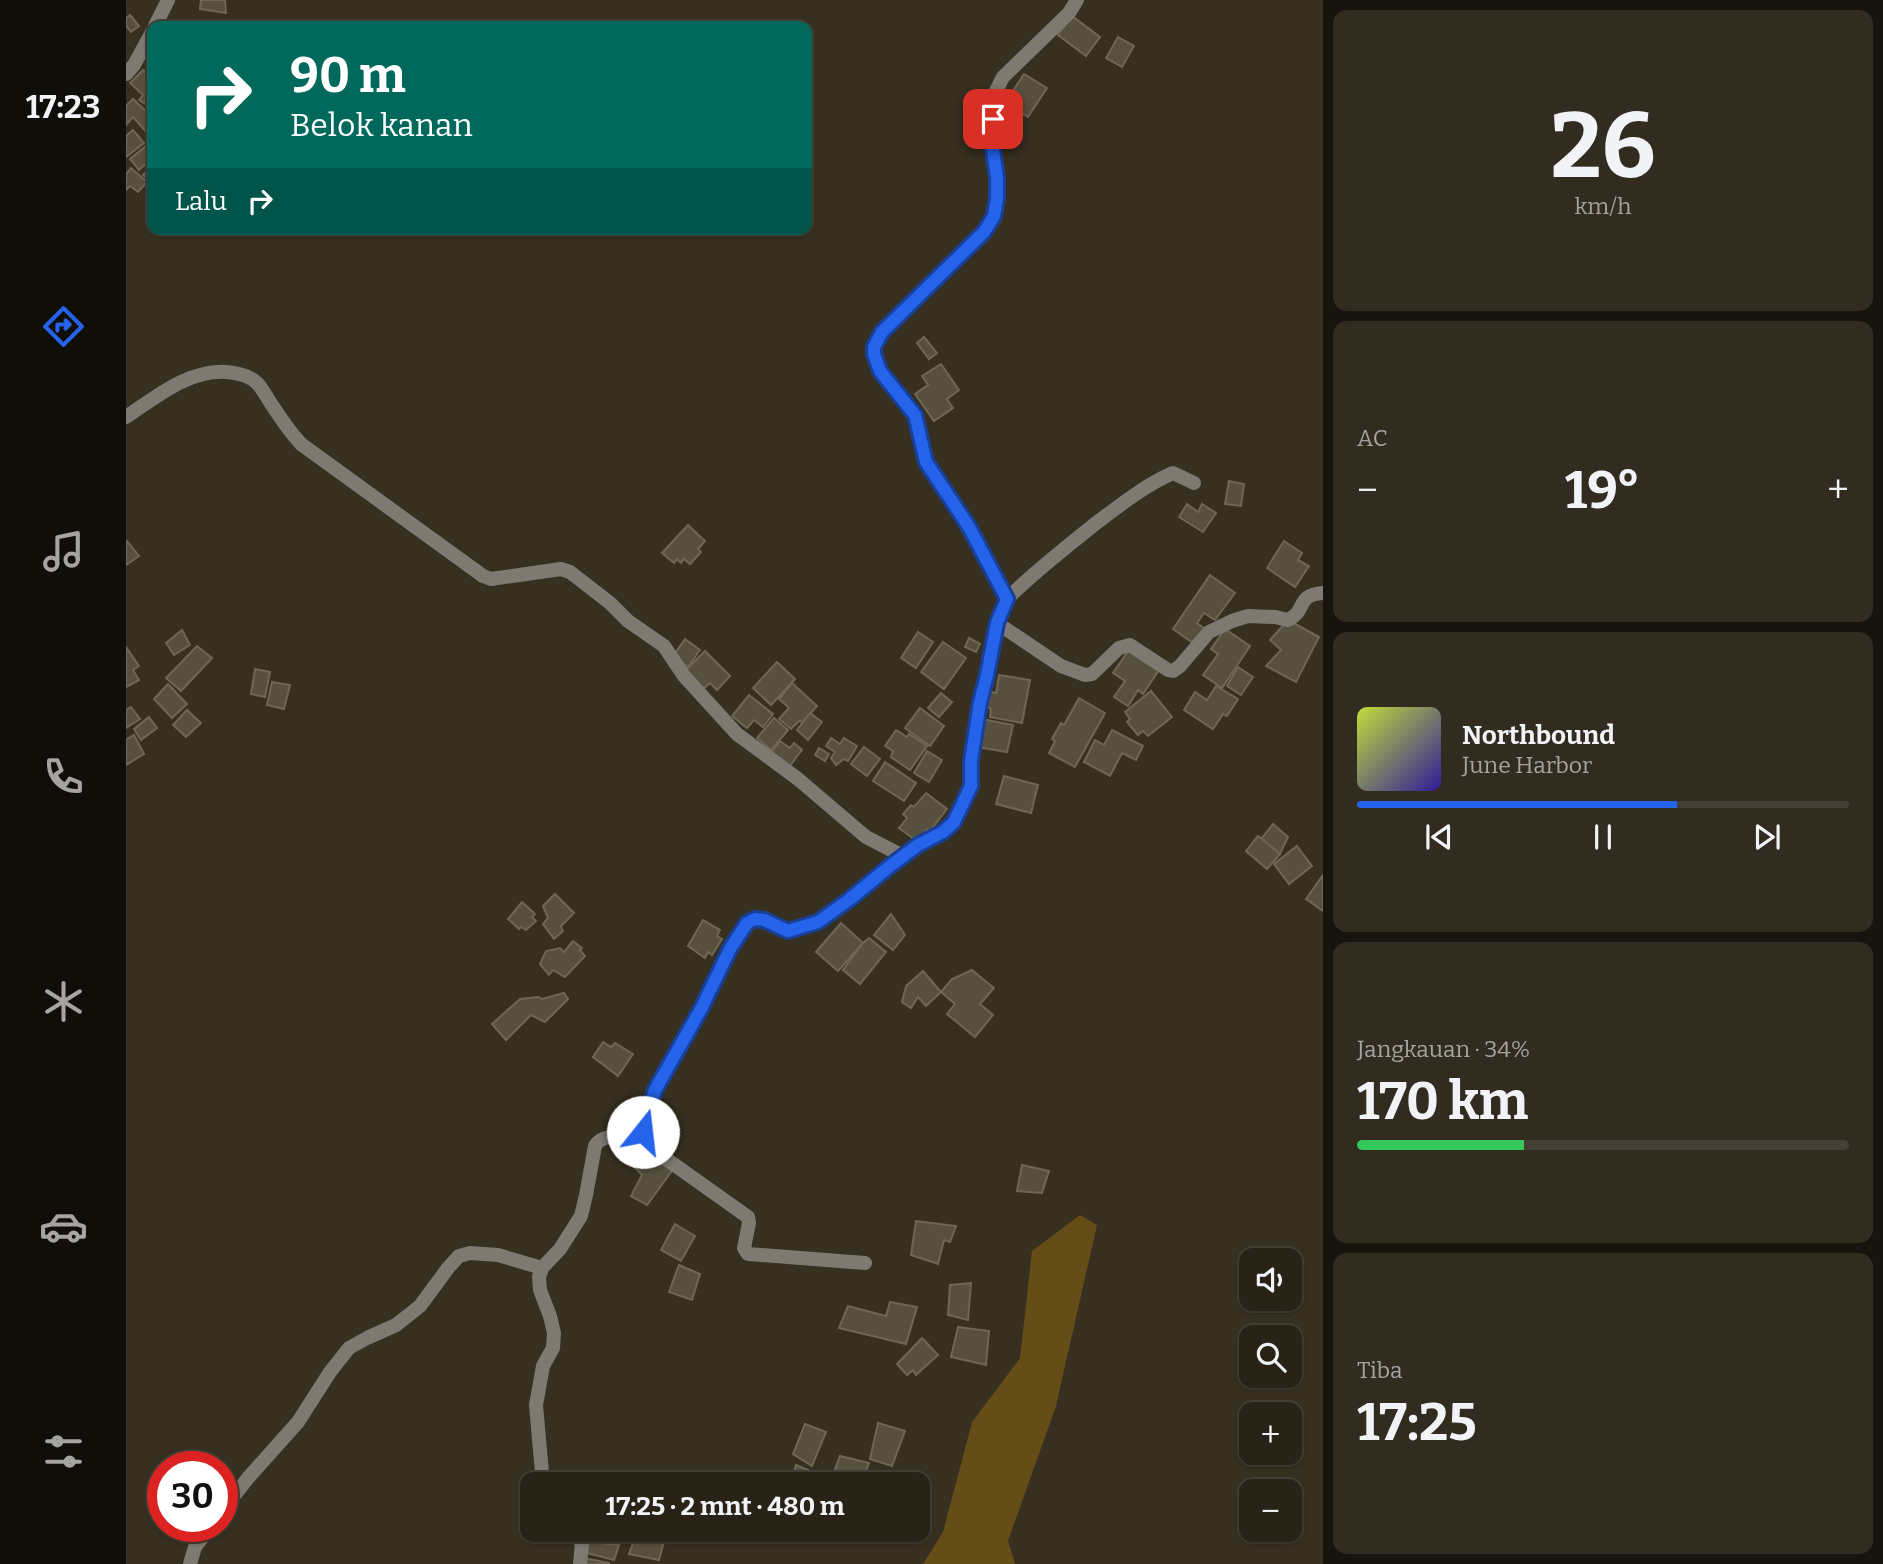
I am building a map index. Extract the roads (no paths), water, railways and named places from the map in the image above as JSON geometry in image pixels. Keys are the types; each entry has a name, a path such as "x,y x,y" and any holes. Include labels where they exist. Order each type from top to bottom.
{"street":[{"path":"158,21 168,0"},
{"path":"1007,599 969,527 926,462 915,415 880,371 874,347 882,332 984,232 994,216 997,198 992,143 994,95 1003,78 1069,13 1077,0"},
{"path":"126,74 135,65 147,42"},
{"path":"126,417 193,377 218,371 250,377 286,427 302,444 483,576 495,579 558,569 570,572 610,603 628,621 664,646 684,676 737,734 798,779 866,837 903,856"},
{"path":"638,1139 643,1132 655,1090 701,1009 730,949 747,923 755,919 764,920 788,931 818,922 903,856 943,832 954,822 971,786 971,761 978,714 997,623 1007,599 1086,531 1161,478 1173,474 1194,484"},
{"path":"997,623 1061,666 1085,675 1091,674 1119,648 1130,645 1168,670 1174,671 1209,632 1248,616 1288,620 1296,617 1308,596 1323,593"},
{"path":"542,1472 536,1405 543,1366 553,1348 554,1333 540,1290 539,1276 542,1268 560,1249 581,1216 592,1156 598,1140 605,1137 638,1139 748,1217 744,1248 748,1254 865,1263"},
{"path":"238,1491 298,1422 349,1348 396,1325 420,1306 459,1256 470,1253 498,1255 542,1268"},
{"path":"190,1564 199,1542"},
{"path":"580,1564 581,1542"}]}
